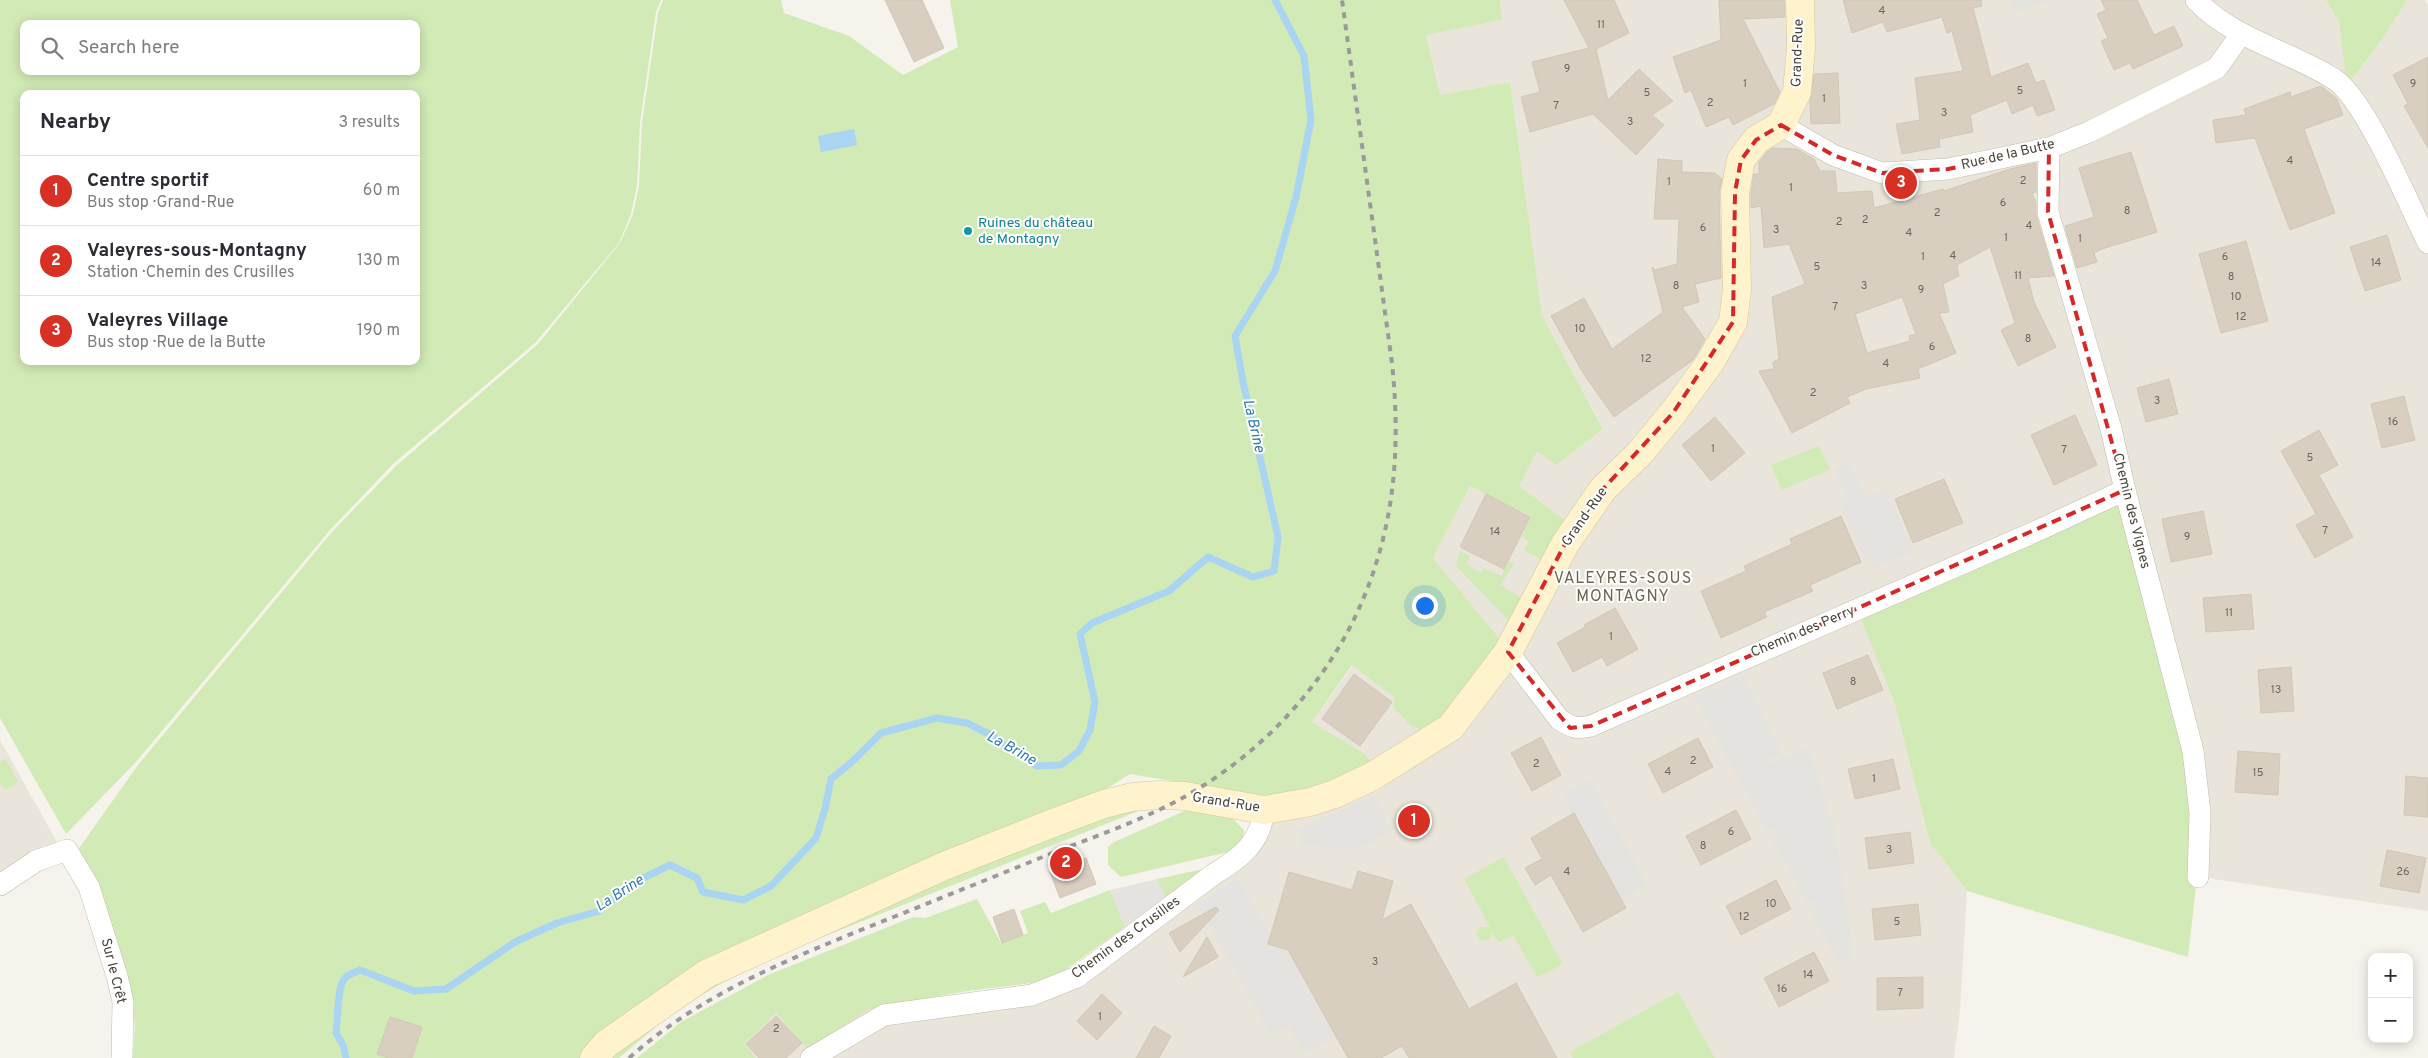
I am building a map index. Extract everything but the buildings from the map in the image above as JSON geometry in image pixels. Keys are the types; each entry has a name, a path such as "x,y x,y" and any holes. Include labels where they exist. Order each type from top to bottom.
{"street":[{"name":"Grand-Rue","path":"594,1058 606,1044 706,974 944,866 1053,823 1104,804 1132,797 1185,796 1264,810 1310,802 1336,794 1373,776 1451,727 1508,652 1565,544 1602,489 1640,453 1673,413 1709,364 1733,322 1736,290 1735,192 1740,160 1756,140 1781,125 1798,92 1800,0"},
{"path":"2196,0 2203,8 2241,34 2336,81 2364,114 2428,243"},
{"name":"Rue de la Butte","path":"1781,125 1832,155 1882,173 1948,168 2049,148 2089,132 2217,68 2241,34"},
{"name":"Chemin des Vignes","path":"2049,148 2048,212 2111,429 2193,751 2200,813 2198,877"},
{"name":"Chemin des Perry","path":"1508,652 1559,719 1570,728 1591,726 2039,530 2125,490"},
{"name":"Chemin des Crusilles","path":"810,1058 884,1015 1032,995 1077,977 1214,874 1237,860 1256,839 1263,824 1264,810"},
{"name":"Sur le Crêt","path":"0,884 36,861 67,850 89,887 118,976 124,1023 122,1058"}],"highlighted area":[{"path":"1781,125 1833,155 1882,173 1948,169 2049,148 2048,212 2125,490 1591,726 1570,728 1508,652 1565,544 1603,489 1673,413 1733,322 1735,192 1741,160 1756,140"}],"shaded area":[{"path":"1500,0 2326,0 2339,22 2348,85 2384,37 2407,0 2425,0 2428,5 2428,911 2200,877 1856,605 1894,701 1930,843 1967,891 1960,1011 1954,1058 686,1058 773,1007 880,1005 1039,984 1070,970 1271,824 1288,809 1364,753 1312,722 1353,665 1396,698 1501,642 1433,558 1470,486 1537,450 1603,428 1542,315 1510,82 1440,95 1426,35 1502,20"},
{"path":"2009,0 2053,0 2013,12"},
{"path":"1850,462 1866,497 1886,488 1914,552 1873,569 1872,557 1865,560 1841,506 1849,502 1834,469"},
{"path":"1744,675 1782,752 1765,762 1765,765 1810,748 1834,829 1848,908 1852,960 1837,960 1810,912 1817,908 1814,901 1807,903 1771,839 1778,835 1774,828 1767,832 1694,697"},
{"path":"0,740 58,844 0,879"},
{"path":"1591,779 1647,884 1622,901 1562,795"},
{"path":"1374,796 1393,830 1361,848 1303,846 1298,831 1323,817"},
{"path":"1157,879 1166,899 1125,927 1110,890"},
{"path":"1237,879 1271,934 1286,949 1335,1036 1304,1054 1289,1027 1271,1036 1197,904"}],"green space":[{"path":"0,0 661,0 656,12 640,123 637,186 631,214 619,243 536,342 393,464 330,530 135,763 66,834 0,718"},
{"path":"663,0 781,0 784,13 849,36 903,75 958,47 950,0 1500,0 1502,20 1426,35 1440,95 1510,82 1542,315 1603,429 1556,465 1537,451 1519,486 1573,526 1551,565 1524,550 1529,542 1522,536 1531,516 1470,486 1433,558 1502,642 1455,703 1427,730 1412,727 1393,707 1395,698 1352,665 1312,722 1364,753 1370,761 1345,777 1301,792 1271,797 1130,774 1106,789 1032,816 943,864 704,973 592,1058 133,1058 135,1023 129,980 96,883 77,851 138,765 332,532 396,466 538,344 620,243 633,214 639,186 642,123 658,13"},
{"path":"2326,0 2407,0 2384,37 2347,86 2339,22"},
{"path":"1819,446 1830,469 1782,490 1771,465"},
{"path":"2124,491 2191,751 2197,877 2188,957 1967,891 1930,843 1894,701 1858,612"},
{"path":"1460,551 1470,556 1466,564 1481,573 1484,568 1501,576 1508,561 1514,564 1500,585 1530,603 1517,629 1456,566"},
{"path":"6,759 18,782 4,790 0,783 0,762"},
{"path":"1189,809 1231,817 1244,830 1242,844 1232,851 1121,877 1108,865 1108,847 1114,842"},
{"path":"1141,810 760,962 671,1014 619,1058 609,1058 663,1009 825,928 1106,812"},
{"path":"1504,857 1562,963 1545,975 1543,973 1537,977 1513,935 1499,943 1493,933 1490,939 1481,941 1476,936 1480,927 1490,927 1464,879"},
{"path":"1208,868 1166,899 1157,879"},
{"path":"1110,890 1125,927 1065,970 1032,983 967,991 869,1009 808,1049 776,1013 744,1044 756,1058 637,1058 681,1022 768,975 913,917 925,918 977,899 1001,943 1028,933 1020,911 1045,902 1051,913"},
{"path":"1678,992 1715,1058 1573,1058 1570,1052"}],"water":[{"path":"854,129 857,145 821,152 818,136"}],"waterway":[{"name":"La Brine","path":"346,1058 343,1045 336,1033 340,988 342,982 350,974 360,970 414,991 446,989 515,942 557,923 599,911 631,884 670,865 697,878 703,892 743,900 771,886 816,838 825,809 831,779 854,760 881,733 937,718 967,723 989,734 1037,766 1061,765 1079,751 1090,730 1095,702 1080,634 1092,623 1169,591 1208,557 1253,577 1274,571 1278,537 1243,382 1235,336 1275,271 1296,197 1311,120 1304,56 1275,0"}],"railway":[{"path":"629,1058 685,1016 744,981 839,939 1153,813 1186,796 1211,781 1257,746 1278,726 1316,682 1347,633 1363,600 1375,568 1384,535 1390,501 1396,433 1392,363 1342,0"}],"place":[{"name":"Valeyres Village","path":"1901,183"},
{"name":"Ruines du château de Montagny","path":"968,231"},
{"name":"Centre sportif","path":"1414,821"},
{"name":"Valeyres-sous-Montagny","path":"1066,863"}],"district":[{"name":"VALEYRES-SOUS MONTAGNY","path":"1623,588"}]}
